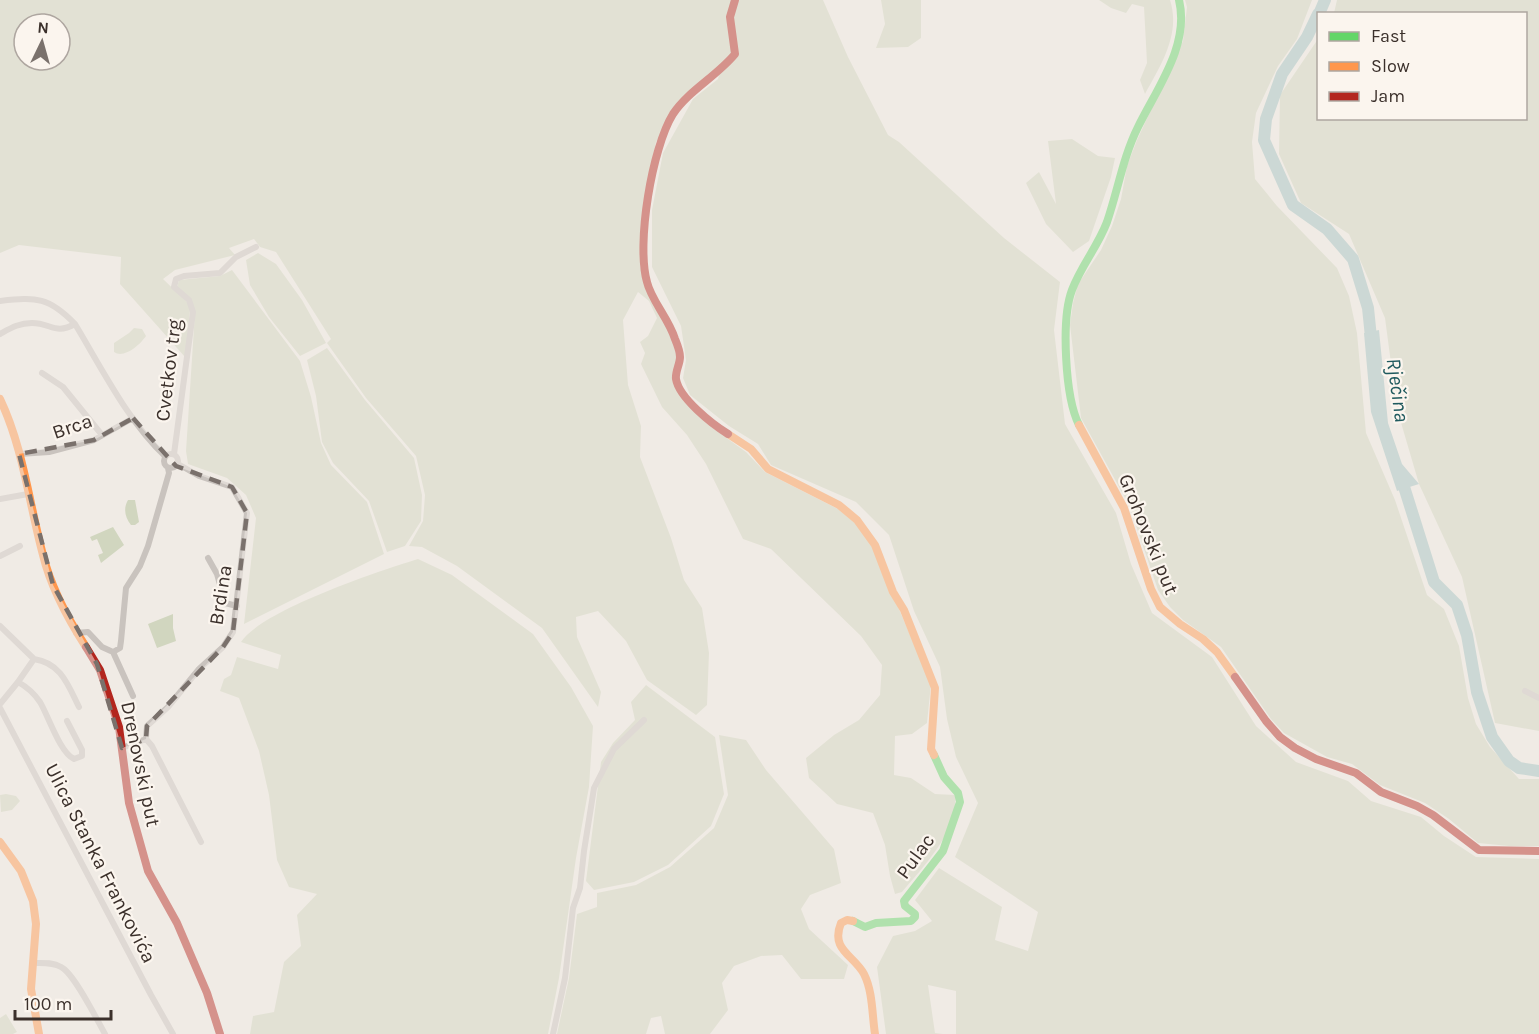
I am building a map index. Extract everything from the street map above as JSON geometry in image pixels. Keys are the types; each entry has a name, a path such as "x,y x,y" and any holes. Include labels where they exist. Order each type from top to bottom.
{"main road":[{"name":"Pulac","path":"735,0 730,17 735,54 724,68 693,93 674,113 659,144 644,224 645,274 647,285 670,324 680,357 676,378 678,387 686,399 721,430 751,449 768,470 839,505 870,536 893,592 904,610 935,688 931,749 944,777 958,793 960,802 946,844 904,901 905,906 915,914 911,921 872,923 865,927 849,919 841,922 838,930 842,950 858,963 869,987 875,1034"},
{"name":"Grohovski put","path":"1179,0 1181,8 1178,43 1132,139 1105,224 1096,246 1072,287 1067,305 1066,336 1073,405 1077,420 1124,508 1151,589 1160,607 1217,652 1280,737 1316,759 1356,773 1381,792 1433,815 1479,850 1539,851"},
{"name":"Drenovski put","path":"0,399 11,422 43,557 52,585 76,633 100,670 117,719 129,802 148,871 177,923 207,993 220,1034"},
{"path":"0,842 13,859 30,890 36,915 32,1004 39,1034"}],"street":[{"name":"Cvetkov trg","path":"178,464 178,458 174,454 193,312 189,300 174,287 176,279 184,276 220,273 236,257 256,248"},
{"path":"0,301 17,298 45,301 64,313 75,324 133,418 151,443 165,456"},
{"path":"0,334 16,325 34,322 57,330 66,329 75,324"},
{"path":"42,373 63,387 102,435"},
{"name":"Brca","path":"19,454 49,452 94,440 133,418"},
{"path":"165,456 169,453 174,454"},
{"path":"113,652 120,648 126,588 140,566 148,546 169,473 164,464 165,456"},
{"path":"168,468 176,467 178,464"},
{"name":"Brdina","path":"146,739 147,726 168,708 233,632 237,606 247,513 232,488 199,476 178,464"},
{"path":"0,499 28,494"},
{"path":"0,556 20,546"},
{"path":"208,558 217,574 225,603 237,606"},
{"path":"0,626 34,659 43,660 58,669 79,707"},
{"path":"76,633 88,632 102,647 113,652 133,696"},
{"path":"0,706 34,659"},
{"path":"18,682 28,688 39,700 66,753 74,759 82,756 82,750 68,721"},
{"path":"1525,691 1539,698"},
{"name":"Ulica Stanka Frankovića","path":"0,706 145,985 173,1034"},
{"path":"553,1034 565,978 573,908 580,888 594,788 614,749 644,720"},
{"path":"122,748 146,739 152,746 201,842"},
{"path":"33,963 63,967 79,989 105,1034"}],"highlighted area":[{"path":"133,418 176,466 232,487 247,513 237,606 233,632 223,647 147,726 146,739 122,748 97,664 53,585 19,454 94,440"}],"green space":[{"path":"0,0 823,0 848,57 888,135 899,142 1004,238 1060,282 1054,330 1065,424 1116,513 1131,564 1152,613 1212,657 1256,726 1296,762 1348,781 1371,801 1421,817 1444,836 1476,857 1539,859 1539,1034 956,1034 956,991 928,985 935,1033 943,1034 886,1034 877,967 893,936 915,931 932,921 915,900 939,868 1002,907 995,940 1028,951 1038,912 955,857 978,803 956,757 947,719 940,667 914,611 889,535 856,502 771,465 758,444 729,426 690,395 683,378 686,360 681,326 652,267 652,210 663,153 693,99 718,79 721,66 691,91 656,142 643,205 640,266 646,290 668,325 677,358 673,381 697,412 714,429 746,452 765,472 838,509 869,539 931,684 927,723 912,734 895,736 894,775 911,778 935,794 955,795 954,809 951,822 938,848 902,892 895,894 885,845 873,813 837,804 809,778 806,758 834,735 859,720 880,695 882,665 861,636 771,549 743,539 706,464 687,435 662,407 641,364 645,353 640,342 648,336 657,318 649,301 638,292 623,320 628,385 641,426 640,457 671,538 684,580 702,608 709,653 707,705 696,715 647,680 626,641 598,611 576,617 577,637 601,692 598,707 542,628 457,566 422,547 409,546 423,521 425,495 416,456 366,398 327,343 331,339 276,252 260,247 254,239 229,248 235,255 175,270 163,279 188,303 190,311 185,357 120,284 121,257 19,245 0,253"},
{"path":"881,0 921,0 921,38 908,47 876,48 885,24"},
{"path":"1099,0 1170,0 1173,25 1168,49 1145,94 1140,80 1147,63 1144,7 1132,4 1126,13 1111,8"},
{"path":"1185,0 1312,0 1297,39 1278,66 1256,113 1252,142 1255,179 1277,206 1337,268 1349,296 1357,333 1366,433 1395,500 1427,595 1444,609 1459,646 1468,698 1476,724 1490,747 1519,779 1539,779 1539,846 1478,843 1425,803 1380,785 1352,764 1327,757 1284,733 1271,719 1221,647 1183,620 1158,590 1129,505 1081,418 1070,325 1073,303 1078,284 1101,250 1112,226 1121,199 1127,166 1183,41 1187,7"},
{"path":"1337,0 1539,0 1539,731 1495,723 1462,577 1419,484 1397,409 1385,318 1349,234 1301,203 1279,154 1280,95 1317,40 1317,120 1527,120 1527,12 1334,12"},
{"path":"1072,139 1098,156 1115,158 1111,177 1089,241 1073,252 1046,224 1026,183 1039,172 1056,204 1048,141"},
{"path":"258,253 276,264 302,300 326,343 300,356 269,317 250,285 246,260"},
{"path":"232,270 300,361 321,443 331,465 367,502 384,554 244,624 256,518 246,495 227,478 188,464 186,451 195,312 177,287 179,280 220,276"},
{"path":"134,328 142,329 146,336 143,340 127,352 118,354 114,352 114,343"},
{"path":"327,348 365,400 414,458 422,495 421,521 405,546 387,552 369,501 333,463 322,442 316,396 307,360"},
{"path":"128,500 135,500 139,522 135,525 131,525 126,516"},
{"path":"113,527 124,545 101,563 98,555 103,553 97,539 92,541 90,537"},
{"path":"418,559 452,575 533,634 571,687 593,726 589,787 548,1034 250,1034 253,1016 274,1012 284,962 301,946 297,915 317,894 289,887 277,860 269,795 259,751 239,698 220,691 224,679 231,675 237,657 278,669 281,655 241,642 253,630 272,617 323,593"},
{"path":"173,614 176,641 157,648 148,624"},
{"path":"646,685 715,737 724,794 711,826 668,865 634,882 594,890 586,881 601,762 613,743 635,720 631,702"},
{"path":"719,735 746,740 766,770 834,849 841,883 810,895 801,909 809,929 848,965 844,979 801,979 782,955 761,956 734,966 722,983 728,1010 710,1034 665,1034 661,1016 651,1018 646,1034 557,1034 569,978 577,914 597,907 597,893 636,885 670,867 714,828 728,795"},
{"path":"0,795 16,796 20,801 12,810 1,812"},
{"path":"6,1014 17,1032 13,1034 0,1034 0,1018"}],"water":[{"path":"1379,330 1388,423 1402,464 1419,484 1397,491 1371,412 1364,333"}],"waterway":[{"name":"Rječina","path":"1320,12 1325,0"},
{"name":"Rječina","path":"1317,16 1307,37 1282,74 1266,119 1264,140 1293,205 1327,229 1353,259 1368,308 1372,347"},
{"name":"Rječina","path":"1400,474 1434,582 1457,605 1467,635 1477,692 1492,737 1509,761 1519,768 1539,771"}],"traffic: fast":[{"path":"1079,425 1070,396 1066,358 1066,319 1072,290 1107,222 1133,138 1176,50 1181,17 1179,0"},
{"path":"853,921 865,927 876,923 911,921 915,917 915,914 905,906 904,901 943,851 960,802 958,793 944,777 934,755"}],"traffic: slow":[{"path":"0,399 20,456 46,567 55,591 86,647"},
{"path":"1079,425 1124,508 1151,589 1160,607 1217,652 1235,677"},
{"path":"728,434 751,449 768,469 839,505 857,520 875,545 935,688 931,749 934,755"},
{"path":"0,842 21,871 33,901 36,924 31,989 39,1034"},
{"path":"853,921 847,920 841,923 838,932 839,940 845,952 860,967 867,981 875,1034"}],"traffic: jam":[{"path":"728,434 697,410 678,386 676,376 680,360 679,350 669,324 649,289 643,244 648,196 665,129 679,106 735,54 730,17 735,0"},
{"path":"86,647 100,670 119,727 129,803 148,871 177,923 207,993 220,1034"},
{"path":"1235,677 1266,721 1280,737 1295,748 1316,759 1356,773 1381,792 1417,806 1433,815 1479,850 1539,851"}]}
